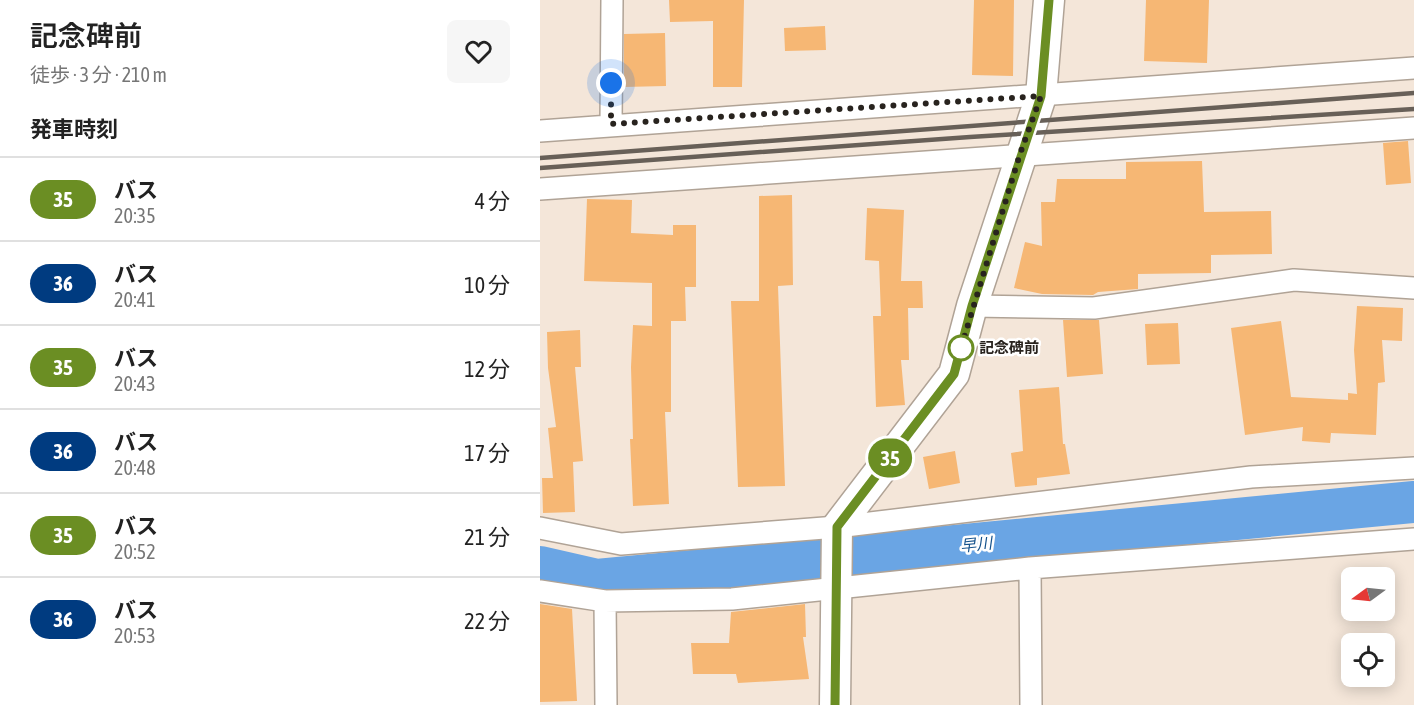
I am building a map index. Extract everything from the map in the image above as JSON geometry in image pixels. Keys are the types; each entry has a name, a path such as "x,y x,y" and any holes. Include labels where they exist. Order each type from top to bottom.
{"street":[{"path":"611,124 612,0"},
{"path":"835,705 837,527 954,374 972,306 1020,154 1041,96 1049,0"},
{"path":"540,131 611,124 1041,96 1414,68"},
{"path":"540,189 1414,128"},
{"path":"972,306 1094,308 1294,280 1414,288"},
{"path":"540,528 621,544 837,527 1251,477 1414,468"},
{"path":"540,591 604,601 732,599 1030,567 1414,539"},
{"path":"1030,567 1031,705"},
{"path":"604,601 606,705"}],"building":[{"path":"669,0 744,0 742,87 713,87 713,21 670,22"},
{"path":"974,0 1014,0 1013,76 972,75"},
{"path":"1146,0 1209,0 1207,63 1144,61"},
{"path":"825,26 826,50 785,51 784,28"},
{"path":"665,33 666,86 624,87 624,34"},
{"path":"1408,141 1411,183 1386,185 1383,143"},
{"path":"1202,161 1204,212 1271,211 1272,254 1211,255 1211,273 1138,274 1138,289 1098,292 1093,295 1042,294 1014,288 1025,242 1042,246 1041,202 1055,202 1057,179 1126,179 1126,162"},
{"path":"792,195 793,285 778,286 785,486 738,487 731,301 759,301 759,196"},
{"path":"587,199 632,200 631,233 673,235 673,225 696,225 696,287 685,287 686,321 671,321 671,412 665,412 669,504 633,506 630,439 633,439 631,367 633,325 652,326 652,283 584,281"},
{"path":"867,208 904,210 901,281 922,281 923,308 908,308 909,360 901,360 905,405 876,407 873,316 881,316 879,261 865,260"},
{"path":"1357,306 1403,308 1402,341 1382,340 1385,382 1378,383 1376,435 1331,433 1330,443 1302,441 1303,427 1245,435 1231,328 1281,321 1291,397 1348,400 1348,393 1357,394 1354,350"},
{"path":"1063,320 1099,320 1103,374 1067,377"},
{"path":"1178,323 1180,364 1147,365 1145,324"},
{"path":"580,330 581,367 575,367 583,461 573,462 575,512 543,513 542,478 553,478 548,428 556,427 548,368 547,332"},
{"path":"1059,387 1063,444 1065,444 1070,474 1037,478 1037,485 1015,487 1011,453 1023,451 1019,390"},
{"path":"955,451 960,483 929,489 923,457"},
{"path":"540,604 572,609 577,701 540,702"},
{"path":"805,604 806,637 803,637 809,679 738,683 736,674 693,674 691,643 729,643 731,612"}],"waterway":[{"name":"早川","path":"540,567 597,580 1414,502"}],"railway":[{"path":"540,158 1414,93"},
{"path":"540,168 970,137 1414,109"}],"bus line":[{"name":"35","path":"835,705 837,527 954,374 972,306 1020,154 1041,96 1049,0"}],"place":[{"name":"記念碑前","path":"961,348"}],"route":[{"path":"611,83 611,124 1041,96 1020,154 960,351 961,348"}]}
